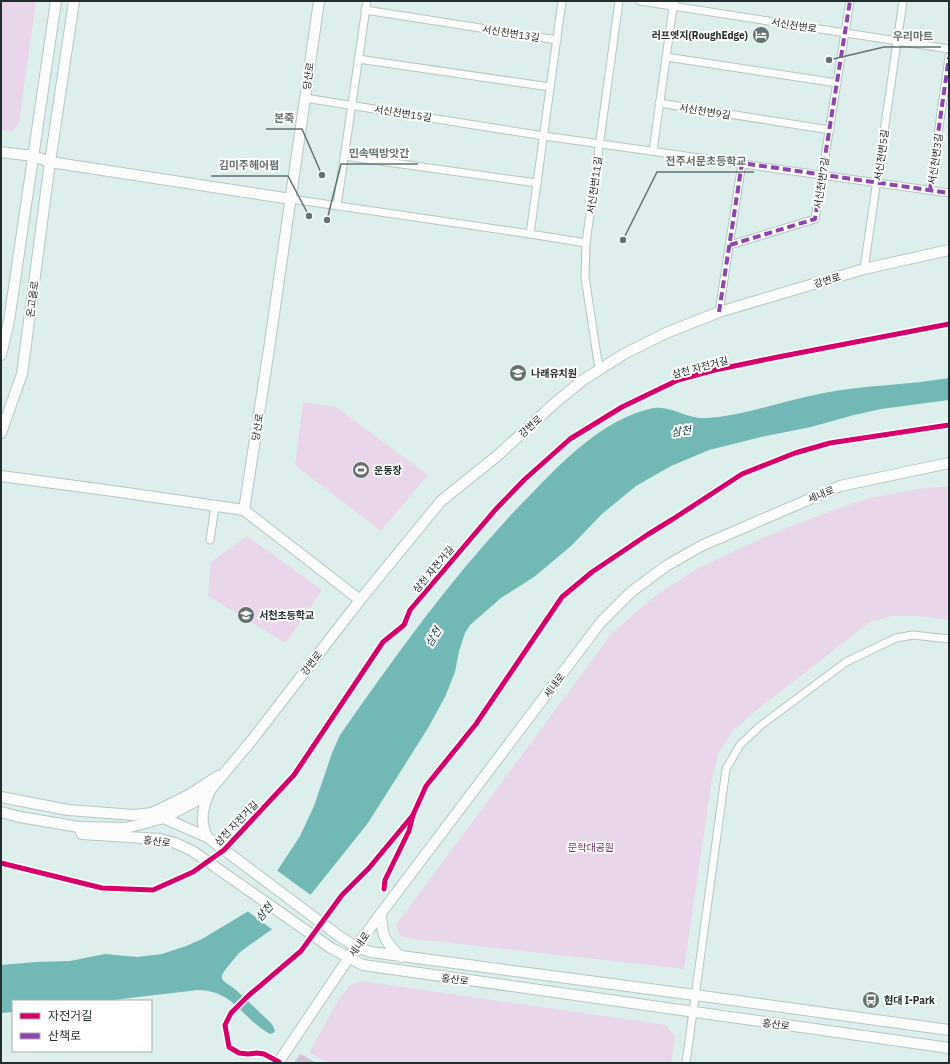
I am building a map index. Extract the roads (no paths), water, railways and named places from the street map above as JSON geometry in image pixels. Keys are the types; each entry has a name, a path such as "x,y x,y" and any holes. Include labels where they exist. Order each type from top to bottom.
{"street":[{"name":"온고을로","path":"1,355 9,321 56,1"},
{"name":"온고을로","path":"1,433 22,374 50,162 74,1"},
{"name":"당산로","path":"244,510 319,1"},
{"path":"337,206 366,1"},
{"path":"530,234 562,1"},
{"name":"서신천변11길","path":"599,369 585,277 586,243 619,1"},
{"name":"서신천변로","path":"640,1 674,4 845,33 949,48"},
{"name":"서신천변7길","path":"730,245 815,219 850,1"},
{"name":"서신천변5길","path":"864,269 903,1"},
{"path":"653,151 674,4"},
{"name":"서신천변13길","path":"365,10 557,40"},
{"path":"666,56 837,83"},
{"name":"서신천변3길","path":"930,190 946,99 949,57"},
{"path":"358,59 550,87"},
{"name":"서신천변15길","path":"305,98 544,136"},
{"name":"서신천변9길","path":"659,103 830,130"},
{"path":"544,136 742,163 949,194"},
{"path":"1,152 33,156 50,162 586,243"},
{"path":"344,156 537,183"},
{"path":"719,312 742,163"},
{"name":"강변로","path":"80,827 126,828 164,818 200,799 211,789 257,734 360,600 441,501 497,456 556,402 599,369 624,354 666,333 719,312 864,269 949,250"},
{"name":"세내로","path":"278,1063 356,947 381,913 601,622 631,592 666,566 702,546 840,486 949,463"},
{"path":"1,476 113,490 244,510 360,600"},
{"path":"210,540 215,506"},
{"path":"686,1063 726,769 740,745 760,726 846,662 896,638 913,635 949,639"},
{"name":"강변로","path":"152,813 189,795 226,771"},
{"path":"207,837 203,828 202,813 211,789"},
{"name":"홍산로","path":"1,797 68,810 134,815 152,813 164,818 207,837 339,936 356,947 371,952 949,1030"},
{"name":"홍산로","path":"1,812 20,817 80,827 82,834 160,840 175,843 191,850 331,948 349,959 363,965 693,1013 949,1048"},
{"path":"381,913 382,932 389,946 401,957"}],"water":[{"name":"삼천","path":"949,378 949,400 881,409 811,427 761,437 709,450 671,466 636,486 602,514 571,546 534,577 501,598 470,625 465,633 459,651 455,672 445,697 428,728 368,823 312,893 285,920 239,953 222,975 222,979 226,983 235,989 272,1024 275,1031 273,1033 270,1034 260,1028 230,1000 221,995 198,990 113,1000 12,1000 12,1012 1,1013 1,965 70,961 105,954 137,957 162,954 202,939 247,912 258,900 300,836 314,806 332,753 340,735 385,671 432,608 508,518 560,465 601,431 616,422 649,409 664,408 692,417 708,418 752,411 809,396 839,390"}],"place":[{"name":"러프엣지(RoughEdge)","path":"761,35"},
{"name":"우리마트","path":"829,60"},
{"name":"본죽","path":"322,175"},
{"name":"김미주헤어펌","path":"309,216"},
{"name":"민속떡방앗간","path":"327,220"},
{"name":"전주서문초등학교","path":"623,240"},
{"name":"나래유치원","path":"518,373"},
{"name":"운동장","path":"361,470"},
{"name":"서천초등학교","path":"246,615"},
{"name":"현대 I-Park","path":"871,1000"}],"park label":[{"name":"문학대공원","path":"591,847"}]}
